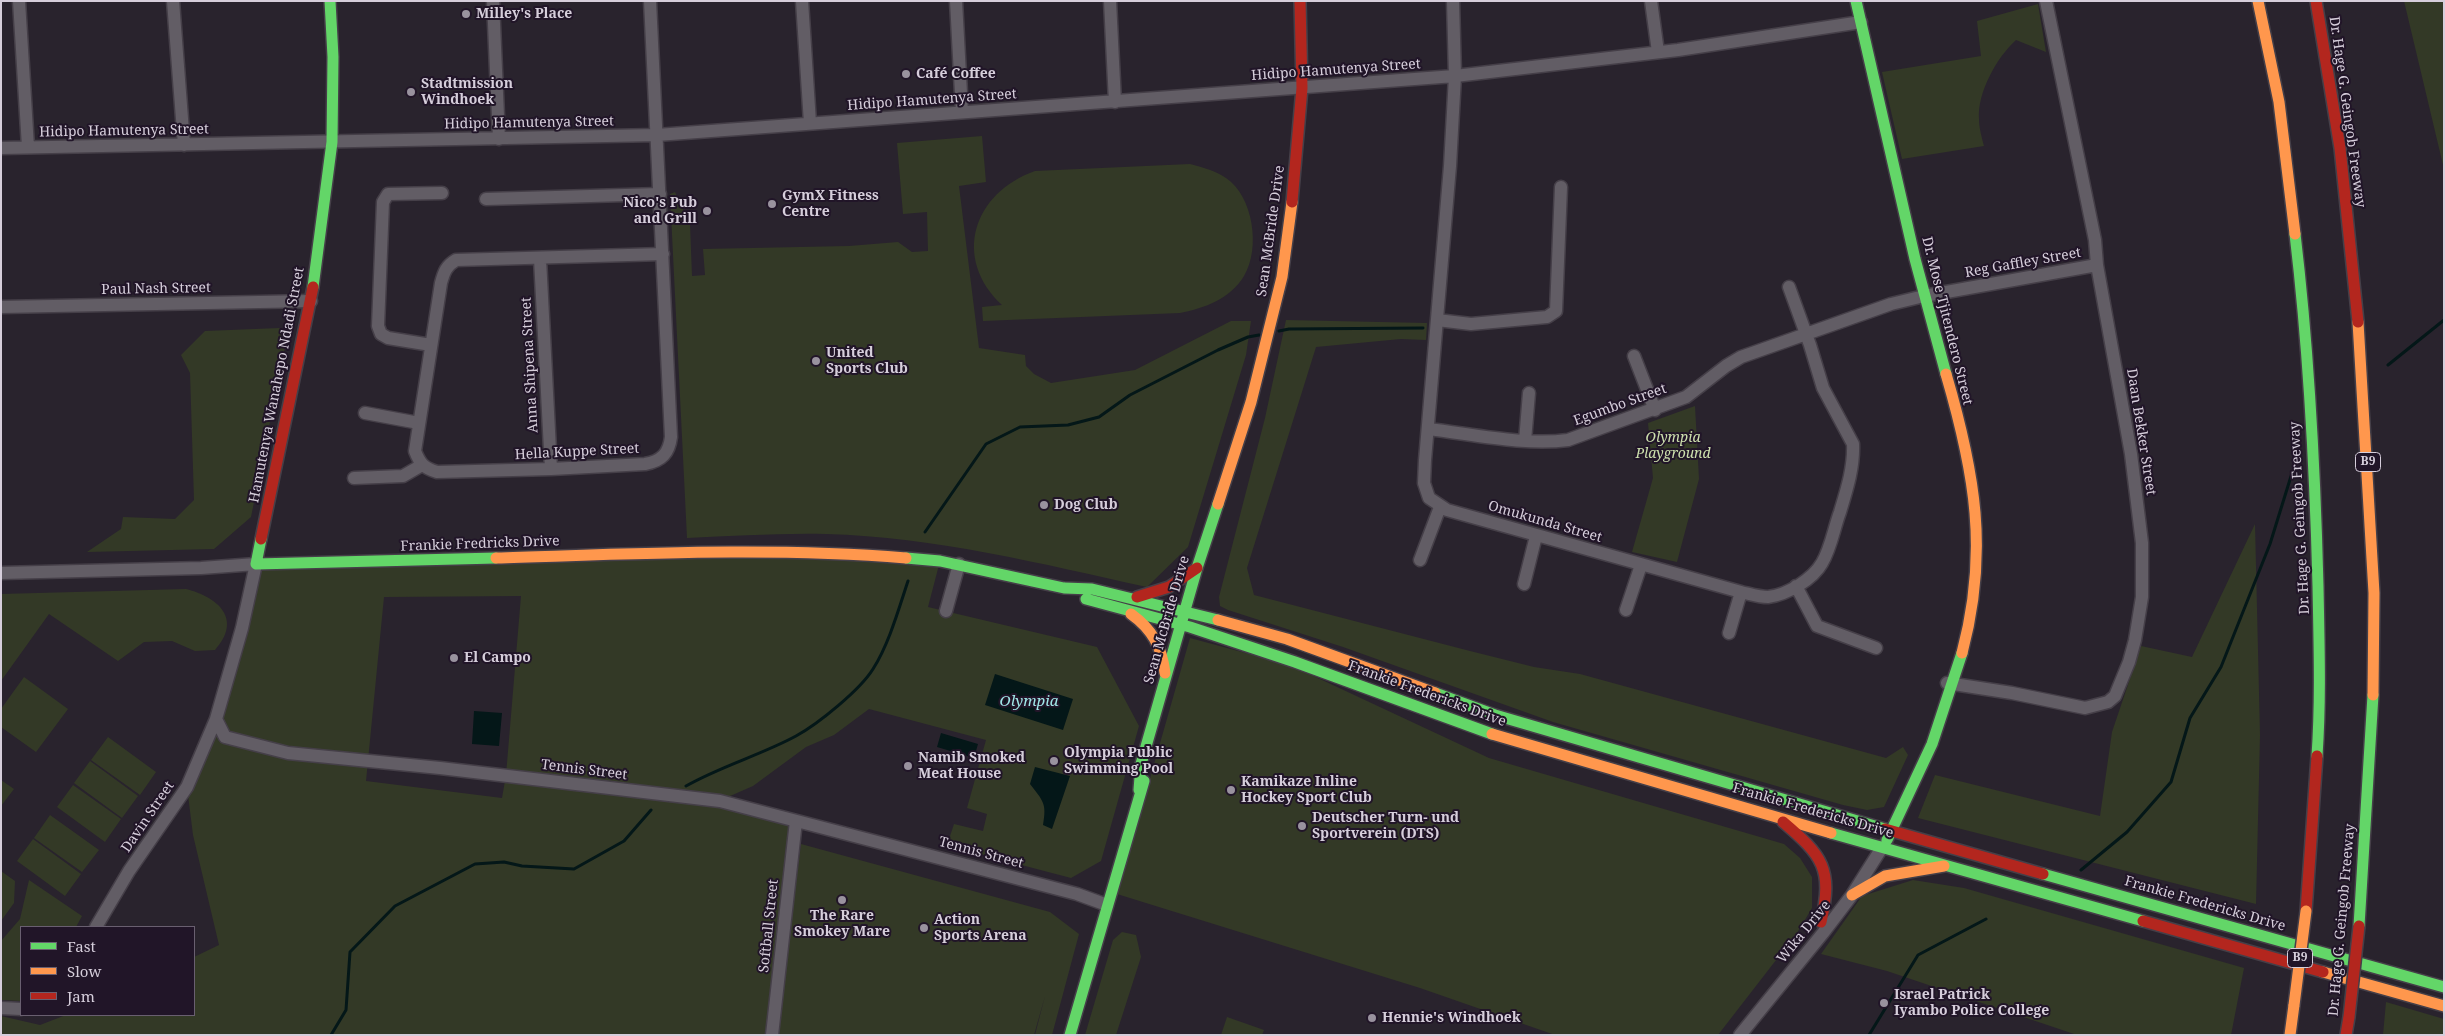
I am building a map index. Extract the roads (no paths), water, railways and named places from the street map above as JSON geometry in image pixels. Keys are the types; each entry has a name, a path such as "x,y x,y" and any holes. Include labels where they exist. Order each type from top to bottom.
{"main road":[{"name":"Hamutenya Wanahepo Ndadi Street","path":"256,564 311,301 332,142 333,57 330,1"},
{"name":"Sean McBride Drive","path":"1190,612 1197,568 1224,480 1234,460 1264,356 1282,278 1293,197 1302,88 1300,1"},
{"name":"Dr. Mose Tjitendero Street","path":"1856,1 1924,296 1969,460 1975,500 1975,586 1962,650 1950,684 1895,806 1888,830 1879,846"},
{"name":"Dr. Hage G. Geingob Freeway","path":"2258,1 2279,102 2303,302 2316,508 2320,715 2306,911 2290,1035"},
{"name":"Dr. Hage G. Geingob Freeway","path":"2316,1 2340,148 2361,348 2374,593 2373,695 2359,926 2346,1035"},
{"name":"Sean McBride Drive","path":"1139,790 1148,773 1190,612 1232,482 1234,460"},
{"name":"Frankie Fredricks Drive","path":"256,564 764,552 846,553 924,559 959,564 1064,588 1092,589 1190,612"},
{"path":"1134,598 1165,590 1184,580 1197,568"},
{"name":"Frankie Fredricks Drive","path":"1064,588 1090,600 1186,626"},
{"path":"1120,608 1143,621 1158,641 1164,663 1165,681"},
{"name":"Frankie Fredericks Drive","path":"1190,612 1304,645 1495,715 1888,830 2444,987"},
{"name":"Sean McBride Drive","path":"1070,1035 1139,790 1141,764 1165,681 1186,626"},
{"name":"Frankie Fredericks Drive","path":"1186,626 1295,662 1494,735 1779,818 2444,1006"},
{"path":"1779,818 1813,848 1821,861 1828,887 1821,922"},
{"path":"1852,895 1885,876 1949,866"}],"street":[{"path":"19,1 28,147"},
{"path":"174,1 184,145"},
{"path":"493,1 499,139"},
{"name":"Hella Kuppe Street","path":"422,464 437,472 551,470 656,462 669,448 658,135 650,1"},
{"path":"802,1 810,123"},
{"path":"956,1 962,112"},
{"path":"1110,1 1115,102"},
{"path":"1420,560 1440,507 1429,498 1425,488 1455,76 1453,1"},
{"path":"1651,1 1658,52"},
{"name":"Daan Bekker Street","path":"1950,684 2012,693 2085,708 2103,704 2115,696 2129,662 2135,640 2142,598 2142,543 2131,454 2097,266 2095,240 2046,1"},
{"name":"Hidipo Hamutenya Street","path":"1,148 658,135 1455,76 1658,52 1861,22"},
{"path":"1437,320 1480,323 1547,317 1556,311 1561,187"},
{"path":"432,345 388,338 381,334 378,326 383,202 388,194 442,193"},
{"path":"486,199 660,194"},
{"path":"354,478 403,476 422,464 415,451 441,283 444,272 450,264 456,260 662,254"},
{"name":"Anna Shipena Street","path":"540,259 551,470"},
{"name":"Reg Gaffley Street","path":"1924,296 2097,266"},
{"path":"1789,287 1806,335"},
{"name":"Egumbo Street","path":"1428,429 1525,440 1555,442 1568,440 1655,410 1686,397 1726,366 1741,357 1891,304 1924,296"},
{"name":"Paul Nash Street","path":"1,308 311,301"},
{"name":"Omukunda Street","path":"1440,507 1536,536 1741,592 1769,596 1796,586 1822,564 1850,474 1853,453 1853,444 1822,388 1806,335"},
{"path":"1634,356 1655,410"},
{"path":"1525,440 1529,393"},
{"path":"365,413 420,423"},
{"path":"1524,584 1536,536"},
{"path":"216,719 242,628 256,564"},
{"name":"Frankie Fredricks Drive","path":"1,573 201,568 256,564"},
{"path":"946,611 959,564"},
{"path":"1626,610 1641,565"},
{"path":"1796,586 1817,626 1876,648"},
{"path":"1729,633 1741,592"},
{"name":"Tennis Street","path":"216,719 225,737 288,753 487,773 648,794 697,796 1077,894 1107,905"},
{"name":"Davin Street","path":"97,926 129,871 187,787 216,719"},
{"name":"Softball Street","path":"772,1035 796,821"},
{"name":"Wika Drive","path":"1741,1033 1852,895 1879,846"},
{"name":"Wika Drive","path":"1741,1033 1758,1005 1879,846"},
{"path":"1,1008 20,1010"}],"water":[{"name":"Olympia","path":"995,674 1073,699 1063,730 985,705"},
{"path":"474,711 502,713 499,746 472,744"},
{"path":"941,733 978,744 974,758 937,747"},
{"path":"1035,767 1070,776 1052,829 1043,825 1043,803 1030,784"}],"waterway":[{"path":"2388,365 2444,320"},
{"path":"1279,331 1289,329 1423,328"},
{"path":"925,532 986,444 1020,427 1068,425 1099,417 1130,395 1218,350 1248,337 1259,335"},
{"path":"2081,870 2127,832 2171,782 2190,718 2221,667 2270,544 2292,473"},
{"path":"686,786 805,731 859,687 873,669 884,649 908,581"},
{"path":"331,1035 346,1010 350,952 395,906 475,864 504,862 522,866 574,869 624,841 651,810"},
{"path":"1869,1035 1918,955 1986,919"}],"place":[{"name":"Milley's Place","path":"466,14"},
{"name":"Café Coffee","path":"906,74"},
{"name":"Stadtmission Windhoek","path":"411,92"},
{"name":"GymX Fitness Centre","path":"772,204"},
{"name":"Nico's Pub and Grill","path":"707,211"},
{"name":"United Sports Club","path":"816,361"},
{"name":"Dog Club","path":"1044,505"},
{"name":"El Campo","path":"454,658"},
{"name":"Olympia Public Swimming Pool","path":"1054,761"},
{"name":"Namib Smoked Meat House","path":"908,766"},
{"name":"Kamikaze Inline Hockey Sport Club","path":"1231,790"},
{"name":"Deutscher Turn- und Sportverein (DTS)","path":"1302,826"},
{"name":"The Rare Smokey Mare","path":"842,900"},
{"name":"Action Sports Arena","path":"924,928"},
{"name":"Israel Patrick Iyambo Police College","path":"1884,1003"},
{"name":"Hennie's Windhoek","path":"1372,1018"}],"park label":[{"name":"Olympia Playground","path":"1673,446"}]}
